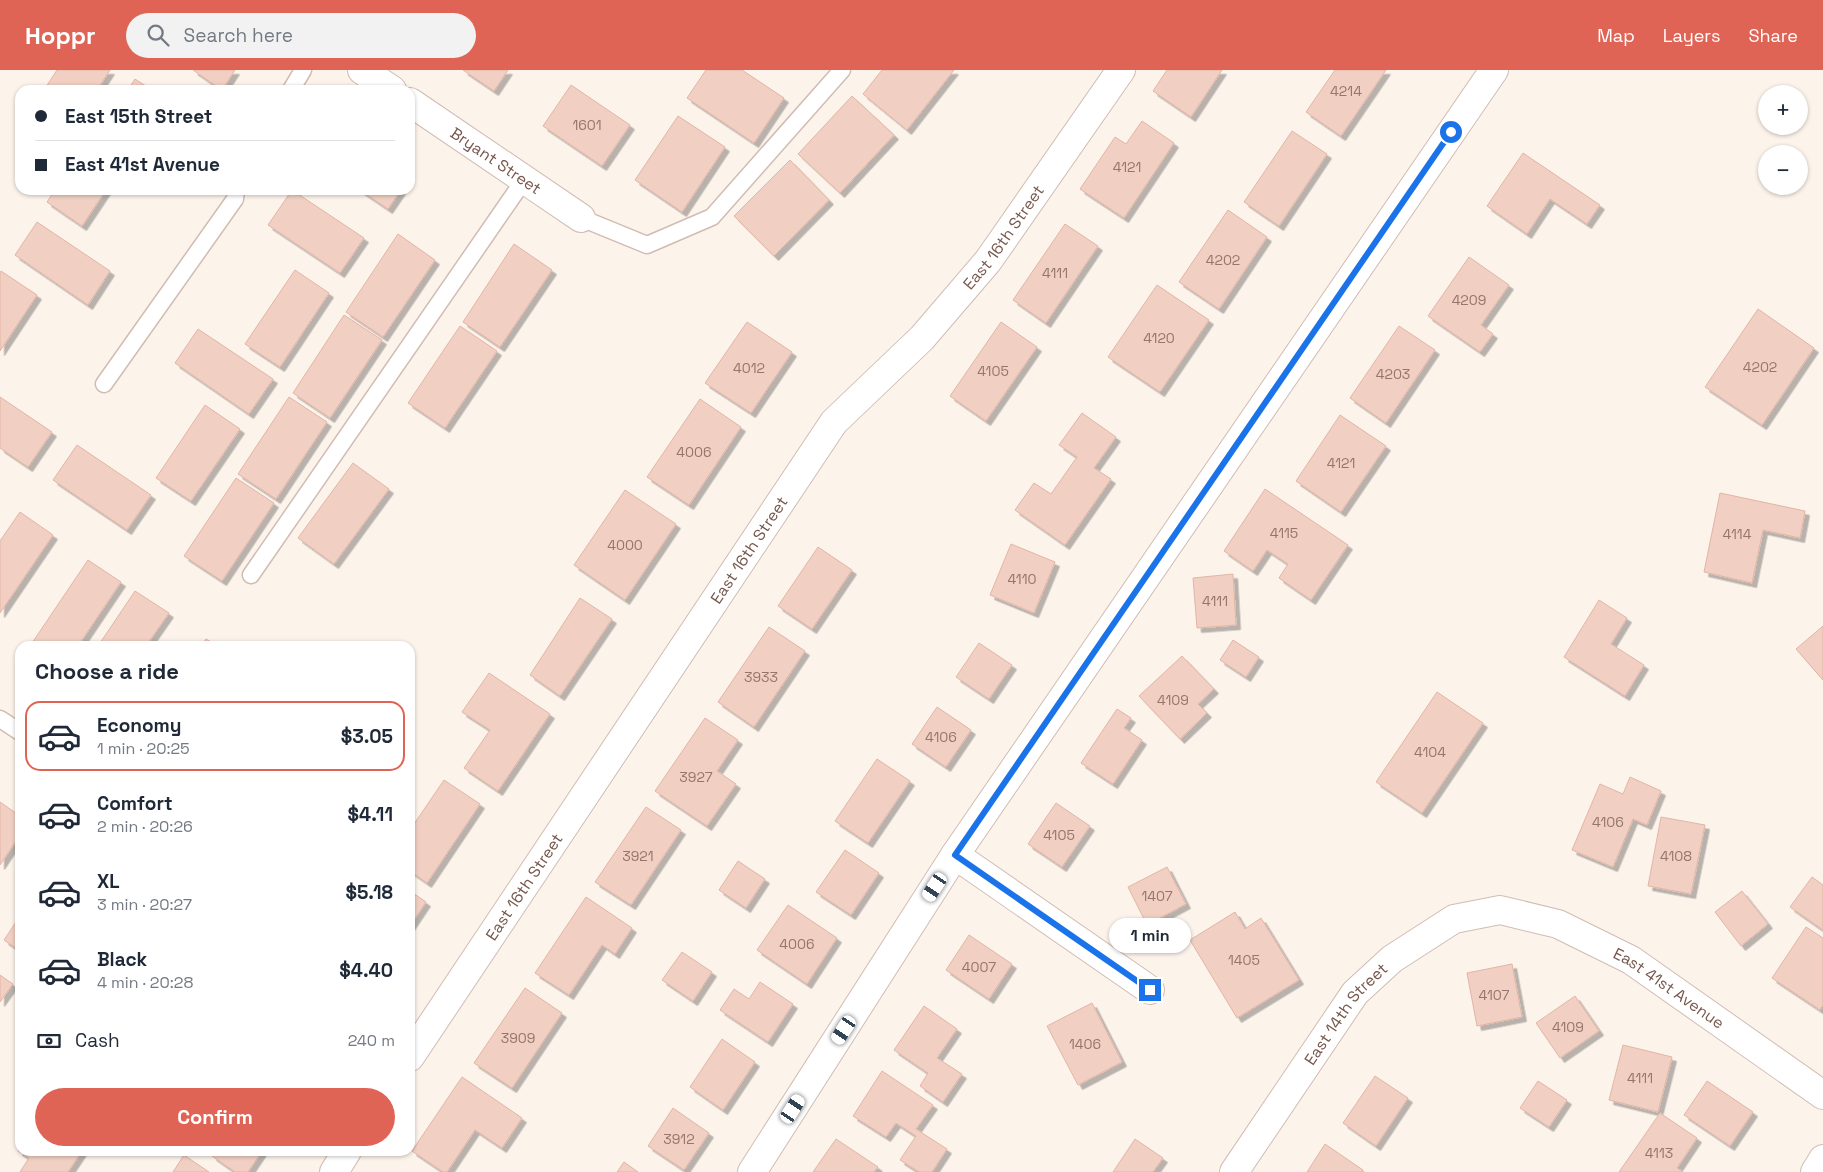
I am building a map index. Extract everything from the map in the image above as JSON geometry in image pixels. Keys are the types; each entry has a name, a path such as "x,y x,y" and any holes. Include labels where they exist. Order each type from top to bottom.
{"street":[{"path":"362,70 384,85"},
{"name":"East 16th Street","path":"415,1050 834,422 922,338 988,261 1121,70"},
{"path":"752,1172 955,855 1494,70"},
{"name":"Bryant Street","path":"415,105 580,218"},
{"path":"955,855 1150,990"},
{"name":"East 41st Avenue","path":"1500,910 1558,924 1631,960 1823,1094"},
{"name":"East 14th Street","path":"1234,1172 1355,993 1392,959 1454,919 1500,910"},
{"path":"334,1172 344,1156"},
{"path":"1814,1172 1823,1160"}],"lane":[{"path":"294,85 303,70"},
{"path":"580,218 647,245 712,216 842,70"},
{"path":"251,574 524,180"},
{"path":"104,384 235,199 235,195"},
{"path":"0,719 15,729"}],"building":[{"path":"57,70 110,70 100,85 47,85"},
{"path":"193,70 235,70 225,85 215,85"},
{"path":"463,70 508,70 494,91"},
{"path":"706,70 742,70 784,98 754,143 687,98"},
{"path":"882,70 954,70 907,130 863,94"},
{"path":"1167,70 1222,70 1191,117 1153,91"},
{"path":"1335,70 1386,70 1341,136 1306,112"},
{"path":"135,79 144,85 131,85"},
{"path":"571,85 630,125 602,166 543,126"},
{"path":"852,96 894,135 840,193 798,154"},
{"path":"678,116 725,147 682,212 635,180"},
{"path":"1142,121 1174,143 1124,218 1080,189 1115,137 1126,144"},
{"path":"1292,131 1327,154 1279,226 1244,202"},
{"path":"1523,153 1600,205 1587,224 1550,199 1527,234 1487,206"},
{"path":"790,160 829,200 774,256 734,216"},
{"path":"52,195 103,195 82,226 47,202"},
{"path":"289,195 300,195 364,238 340,273 268,225"},
{"path":"367,195 398,195 388,209"},
{"path":"1228,210 1267,237 1219,309 1179,282"},
{"path":"37,222 110,271 88,305 15,255"},
{"path":"1065,224 1098,246 1046,323 1013,300"},
{"path":"398,234 435,260 383,337 346,312"},
{"path":"514,244 552,270 500,347 463,322"},
{"path":"1469,257 1509,285 1481,325 1493,334 1480,352 1428,316"},
{"path":"295,270 329,293 280,367 245,344"},
{"path":"1,271 37,295 0,351 0,273"},
{"path":"1157,285 1209,320 1160,392 1108,357"},
{"path":"1758,309 1814,348 1762,425 1705,387"},
{"path":"344,315 382,340 330,418 293,393"},
{"path":"747,322 792,352 751,413 705,383"},
{"path":"1001,322 1037,347 986,421 950,396"},
{"path":"460,326 497,351 445,428 408,403"},
{"path":"1399,326 1435,350 1386,423 1350,398"},
{"path":"198,329 273,379 249,414 175,363"},
{"path":"0,397 52,432 28,467 0,448"},
{"path":"289,397 327,422 276,499 238,474"},
{"path":"700,399 741,427 689,505 647,477"},
{"path":"205,405 240,429 191,501 156,478"},
{"path":"1082,413 1116,437 1094,468 1111,479 1065,545 1015,510 1034,483 1051,494 1077,457 1059,445"},
{"path":"1340,415 1386,446 1341,512 1296,481"},
{"path":"77,445 151,495 127,530 53,480"},
{"path":"353,463 389,489 334,564 298,538"},
{"path":"236,478 274,503 222,581 184,556"},
{"path":"1265,489 1348,545 1311,600 1279,578 1288,564 1267,550 1253,571 1224,551"},
{"path":"625,490 676,524 625,600 574,565"},
{"path":"1720,493 1805,511 1800,538 1763,530 1752,583 1704,572"},
{"path":"20,512 53,535 0,613 0,541"},
{"path":"1011,544 1055,562 1034,613 990,595"},
{"path":"818,547 852,570 812,629 778,606"},
{"path":"88,560 121,582 81,641 33,641"},
{"path":"1233,574 1236,625 1197,628 1193,578"},
{"path":"135,591 169,613 149,641 101,641"},
{"path":"580,598 612,619 560,696 530,675"},
{"path":"1599,600 1627,618 1611,644 1644,665 1625,696 1564,657"},
{"path":"1823,626 1823,680 1796,649"},
{"path":"769,627 805,651 754,727 718,702"},
{"path":"1233,640 1259,657 1246,677 1220,660"},
{"path":"979,643 1012,665 989,699 956,677"},
{"path":"1182,656 1214,689 1198,704 1207,713 1180,739 1139,696"},
{"path":"489,673 550,714 498,791 464,768 490,730 462,712"},
{"path":"1437,692 1483,723 1422,813 1376,782"},
{"path":"937,707 971,730 946,767 912,744"},
{"path":"1117,709 1131,718 1124,728 1142,740 1113,784 1081,763"},
{"path":"705,718 738,740 717,771 736,784 707,826 655,791"},
{"path":"877,759 910,781 868,843 835,821"},
{"path":"1630,777 1661,791 1647,825 1633,819 1613,867 1572,850 1600,784 1623,794"},
{"path":"444,780 480,804 427,883 415,875 415,823"},
{"path":"0,802 15,812 15,842 0,865"},
{"path":"1056,803 1090,826 1062,867 1028,844"},
{"path":"646,807 681,830 631,905 595,882"},
{"path":"1661,817 1705,825 1691,894 1648,886"},
{"path":"845,850 879,873 851,915 816,892"},
{"path":"738,861 765,879 746,908 719,890"},
{"path":"1167,867 1186,904 1147,925 1128,887"},
{"path":"1812,877 1823,885 1823,930 1790,907"},
{"path":"1742,891 1768,924 1741,946 1715,912"},
{"path":"415,894 426,902 415,918"},
{"path":"586,897 632,928 615,954 602,945 569,995 535,973"},
{"path":"788,905 837,938 807,984 757,950"},
{"path":"1235,912 1245,929 1261,918 1299,980 1237,1018 1190,940"},
{"path":"15,924 15,948 4,940"},
{"path":"1806,927 1823,938 1823,1005 1820,1010 1772,978"},
{"path":"969,935 1012,964 989,999 946,970"},
{"path":"682,952 712,972 693,1001 662,980"},
{"path":"1512,964 1522,1017 1477,1026 1467,973"},
{"path":"0,975 13,984 0,1002"},
{"path":"760,982 793,1004 768,1042 720,1010 734,989 749,999"},
{"path":"525,988 562,1013 512,1088 474,1063"},
{"path":"1575,996 1599,1031 1560,1058 1536,1023"},
{"path":"1092,1003 1122,1062 1078,1085 1047,1026"},
{"path":"924,1006 957,1029 937,1058 962,1074 943,1102 920,1086 928,1073 894,1050"},
{"path":"722,1039 755,1062 723,1110 690,1087"},
{"path":"1623,1045 1672,1057 1658,1112 1609,1100"},
{"path":"882,1071 933,1105 916,1129 947,1149 932,1172 919,1172 900,1160 916,1136 896,1123 886,1137 853,1116"},
{"path":"1375,1076 1408,1098 1376,1146 1343,1123"},
{"path":"462,1077 522,1118 502,1148 475,1130 447,1172 443,1172 415,1153 415,1147"},
{"path":"1538,1081 1567,1100 1549,1127 1520,1108"},
{"path":"1707,1081 1753,1112 1730,1146 1684,1115"},
{"path":"673,1108 709,1133 684,1170 648,1146"},
{"path":"1660,1113 1697,1138 1677,1168 1683,1172 1619,1172"},
{"path":"836,1139 878,1167 874,1172 813,1172"},
{"path":"1135,1139 1163,1158 1153,1172 1113,1172"},
{"path":"1325,1144 1363,1170 1362,1172 1307,1172"},
{"path":"26,1156 79,1156 68,1172 20,1172 29,1158"},
{"path":"183,1156 185,1156 209,1172 173,1172"},
{"path":"212,1156 259,1156 248,1172 235,1172"},
{"path":"624,1162 638,1172 617,1172"}],"route":[{"path":"1150,990 955,855 1451,132"}]}
